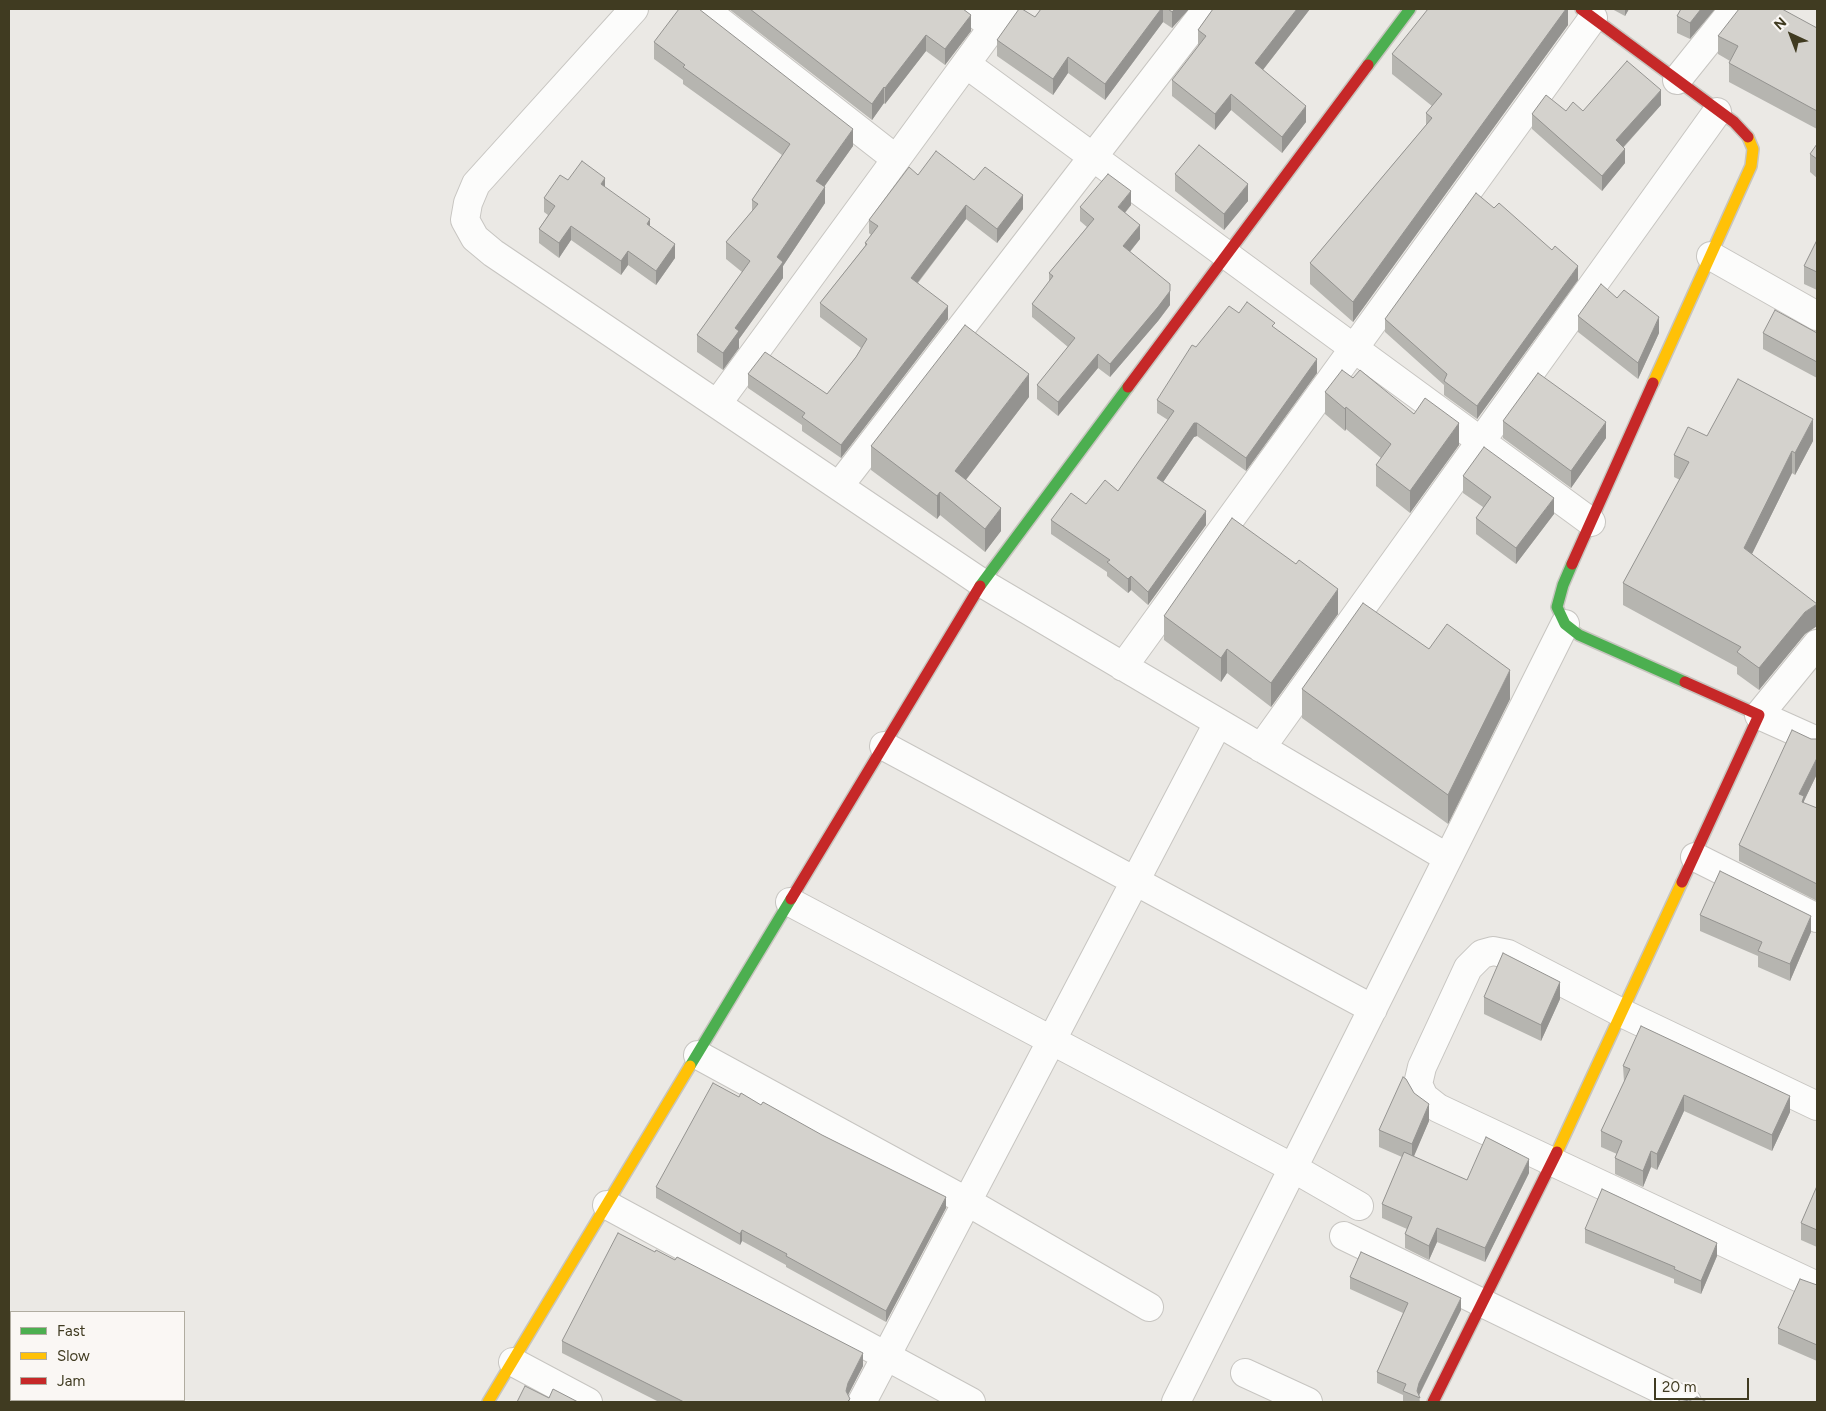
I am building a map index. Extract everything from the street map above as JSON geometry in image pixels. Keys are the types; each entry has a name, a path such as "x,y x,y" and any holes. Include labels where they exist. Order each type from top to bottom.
{"street":[{"path":"634,9 476,184 468,202 466,220 475,238 493,253 982,583 1448,858"},
{"path":"704,9 896,159"},
{"path":"717,404 999,18 970,9"},
{"path":"839,486 1207,9"},
{"path":"488,1402 982,583 1410,9"},
{"path":"1677,80 1734,9"},
{"path":"1123,667 1353,348 1587,13 1717,112 1734,122 1747,134 1753,149 1751,166 1563,585 1557,607 1565,624 1579,635 1817,741"},
{"path":"966,64 1591,522"},
{"path":"1261,748 1717,112"},
{"path":"1711,256 1817,316"},
{"path":"1176,1402 1565,624"},
{"path":"1432,1402 1553,1162 1759,715 1817,644"},
{"path":"862,1402 1050,1040 1218,723"},
{"path":"884,746 1373,1009"},
{"path":"1695,857 1817,918"},
{"path":"790,902 1293,1168 1359,1206"},
{"path":"1817,1106 1622,1013 1508,954 1493,952 1482,954 1468,968 1422,1067 1418,1084 1424,1097 1438,1108 1817,1286"},
{"path":"698,1055 966,1201 1149,1307"},
{"path":"607,1205 971,1402"},
{"path":"1344,1236 1687,1402"},
{"path":"513,1362 588,1402"},
{"path":"1245,1373 1308,1402"}],"building":[{"path":"679,9 699,9 853,129 816,181 825,187 777,257 783,262 735,328 739,331 723,353 697,335 750,261 726,242 758,204 752,200 790,144 683,67 685,65 654,42"},
{"path":"750,9 963,9 971,15 945,49 926,35 872,104"},
{"path":"1019,9 1035,17 1041,9 1161,9 1105,84 1068,57 1053,79 997,40"},
{"path":"1213,9 1297,9 1255,63 1306,106 1282,137 1231,94 1215,114 1172,80 1206,36 1198,30"},
{"path":"1428,9 1566,9 1353,302 1310,263 1432,118 1426,113 1442,94 1392,54"},
{"path":"1681,9 1701,9 1690,23 1677,16"},
{"path":"1739,9 1782,9 1817,28 1817,111 1729,63 1738,46 1718,36"},
{"path":"1627,61 1661,90 1616,140 1625,149 1602,176 1532,114 1546,95 1566,111 1573,102 1583,111"},
{"path":"1817,144 1817,159 1810,154"},
{"path":"1199,145 1248,184 1224,214 1175,174"},
{"path":"936,151 974,180 985,167 1023,195 997,229 966,205 911,278 948,306 841,445 802,417 805,413 748,374 765,352 827,394 856,357 867,339 820,303 867,244 865,243 878,226 869,220 909,167 918,175"},
{"path":"582,161 605,178 601,184 650,219 647,224 675,244 656,271 628,251 621,261 571,226 559,243 539,229 555,206 544,198 560,175 568,180"},
{"path":"1108,174 1131,191 1118,207 1140,225 1123,246 1170,284 1170,291 1110,364 1098,354 1058,402 1037,385 1075,338 1032,304 1053,276 1049,273 1094,219 1080,207"},
{"path":"1476,193 1494,208 1499,203 1552,250 1555,246 1578,266 1477,406 1444,381 1447,374 1385,319"},
{"path":"1817,240 1817,272 1804,266"},
{"path":"1601,284 1617,298 1624,290 1659,317 1638,363 1578,316"},
{"path":"1247,302 1275,323 1272,326 1317,359 1246,458 1197,423 1194,423 1157,478 1206,511 1148,592 1131,576 1128,579 1107,562 1110,560 1051,520 1071,493 1086,504 1105,480 1118,491 1174,411 1157,400 1192,345 1196,347 1229,306 1239,313"},
{"path":"1775,310 1817,333 1817,362 1763,333"},
{"path":"965,325 1029,374 955,471 1001,508 985,529 940,492 937,496 871,446"},
{"path":"1342,370 1353,378 1360,370 1414,414 1425,398 1459,423 1410,491 1376,465 1391,444 1325,392"},
{"path":"1538,373 1606,422 1571,471 1503,421"},
{"path":"1738,379 1813,419 1795,453 1792,451 1744,548 1817,604 1805,612 1759,668 1737,652 1741,647 1623,583 1689,462 1674,455 1688,427 1707,436"},
{"path":"1484,447 1554,498 1516,548 1476,518 1491,497 1463,476"},
{"path":"1232,518 1296,564 1299,560 1338,589 1271,683 1227,649 1221,658 1164,616"},
{"path":"1363,603 1429,649 1447,624 1510,670 1448,795 1302,689"},
{"path":"1792,730 1811,739 1817,739 1817,758 1799,794 1804,796 1802,802 1817,808 1817,884 1739,845"},
{"path":"1720,871 1811,916 1790,964 1758,951 1762,942 1700,915"},
{"path":"1503,953 1560,982 1541,1025 1484,997"},
{"path":"1641,1026 1790,1096 1772,1135 1684,1095 1657,1154 1651,1151 1643,1171 1615,1158 1622,1141 1601,1131 1630,1069 1623,1066"},
{"path":"1403,1077 1414,1093 1429,1104 1412,1144 1379,1130"},
{"path":"713,1083 739,1097 741,1093 761,1105 763,1102 822,1135 946,1197 886,1311 786,1256 787,1254 742,1230 740,1234 656,1187"},
{"path":"1486,1137 1529,1159 1485,1248 1437,1228 1429,1246 1405,1234 1412,1217 1382,1204 1404,1152 1467,1180"},
{"path":"1817,1186 1817,1230 1801,1223"},
{"path":"1602,1189 1717,1243 1701,1281 1674,1269 1675,1267 1585,1229"},
{"path":"618,1233 655,1252 656,1250 675,1260 677,1257 863,1353 848,1383 846,1391 850,1399 847,1402 684,1402 562,1341"},
{"path":"1361,1252 1461,1298 1419,1383 1417,1391 1420,1398 1403,1391 1406,1384 1377,1372 1408,1303 1350,1277"},
{"path":"1800,1279 1817,1285 1817,1345 1778,1328"},
{"path":"525,1386 549,1398 553,1389 578,1402 517,1402"},
{"path":"1697,1397 1707,1402 1678,1402 1680,1399 1689,1401"}],"traffic: fast":[{"path":"1368,65 1410,9"},
{"path":"980,586 1128,387"},
{"path":"1572,564 1563,585 1557,607 1565,624 1579,635 1685,682"},
{"path":"690,1066 791,899"}],"traffic: slow":[{"path":"1653,383 1751,166 1753,149 1748,137"},
{"path":"1557,1152 1682,882"},
{"path":"488,1402 690,1066"}],"traffic: jam":[{"path":"1581,9 1734,122 1748,137"},
{"path":"1128,387 1368,65"},
{"path":"1572,564 1653,383"},
{"path":"791,899 980,586"},
{"path":"1682,882 1759,715 1685,682"},
{"path":"1433,1402 1557,1152"}]}
